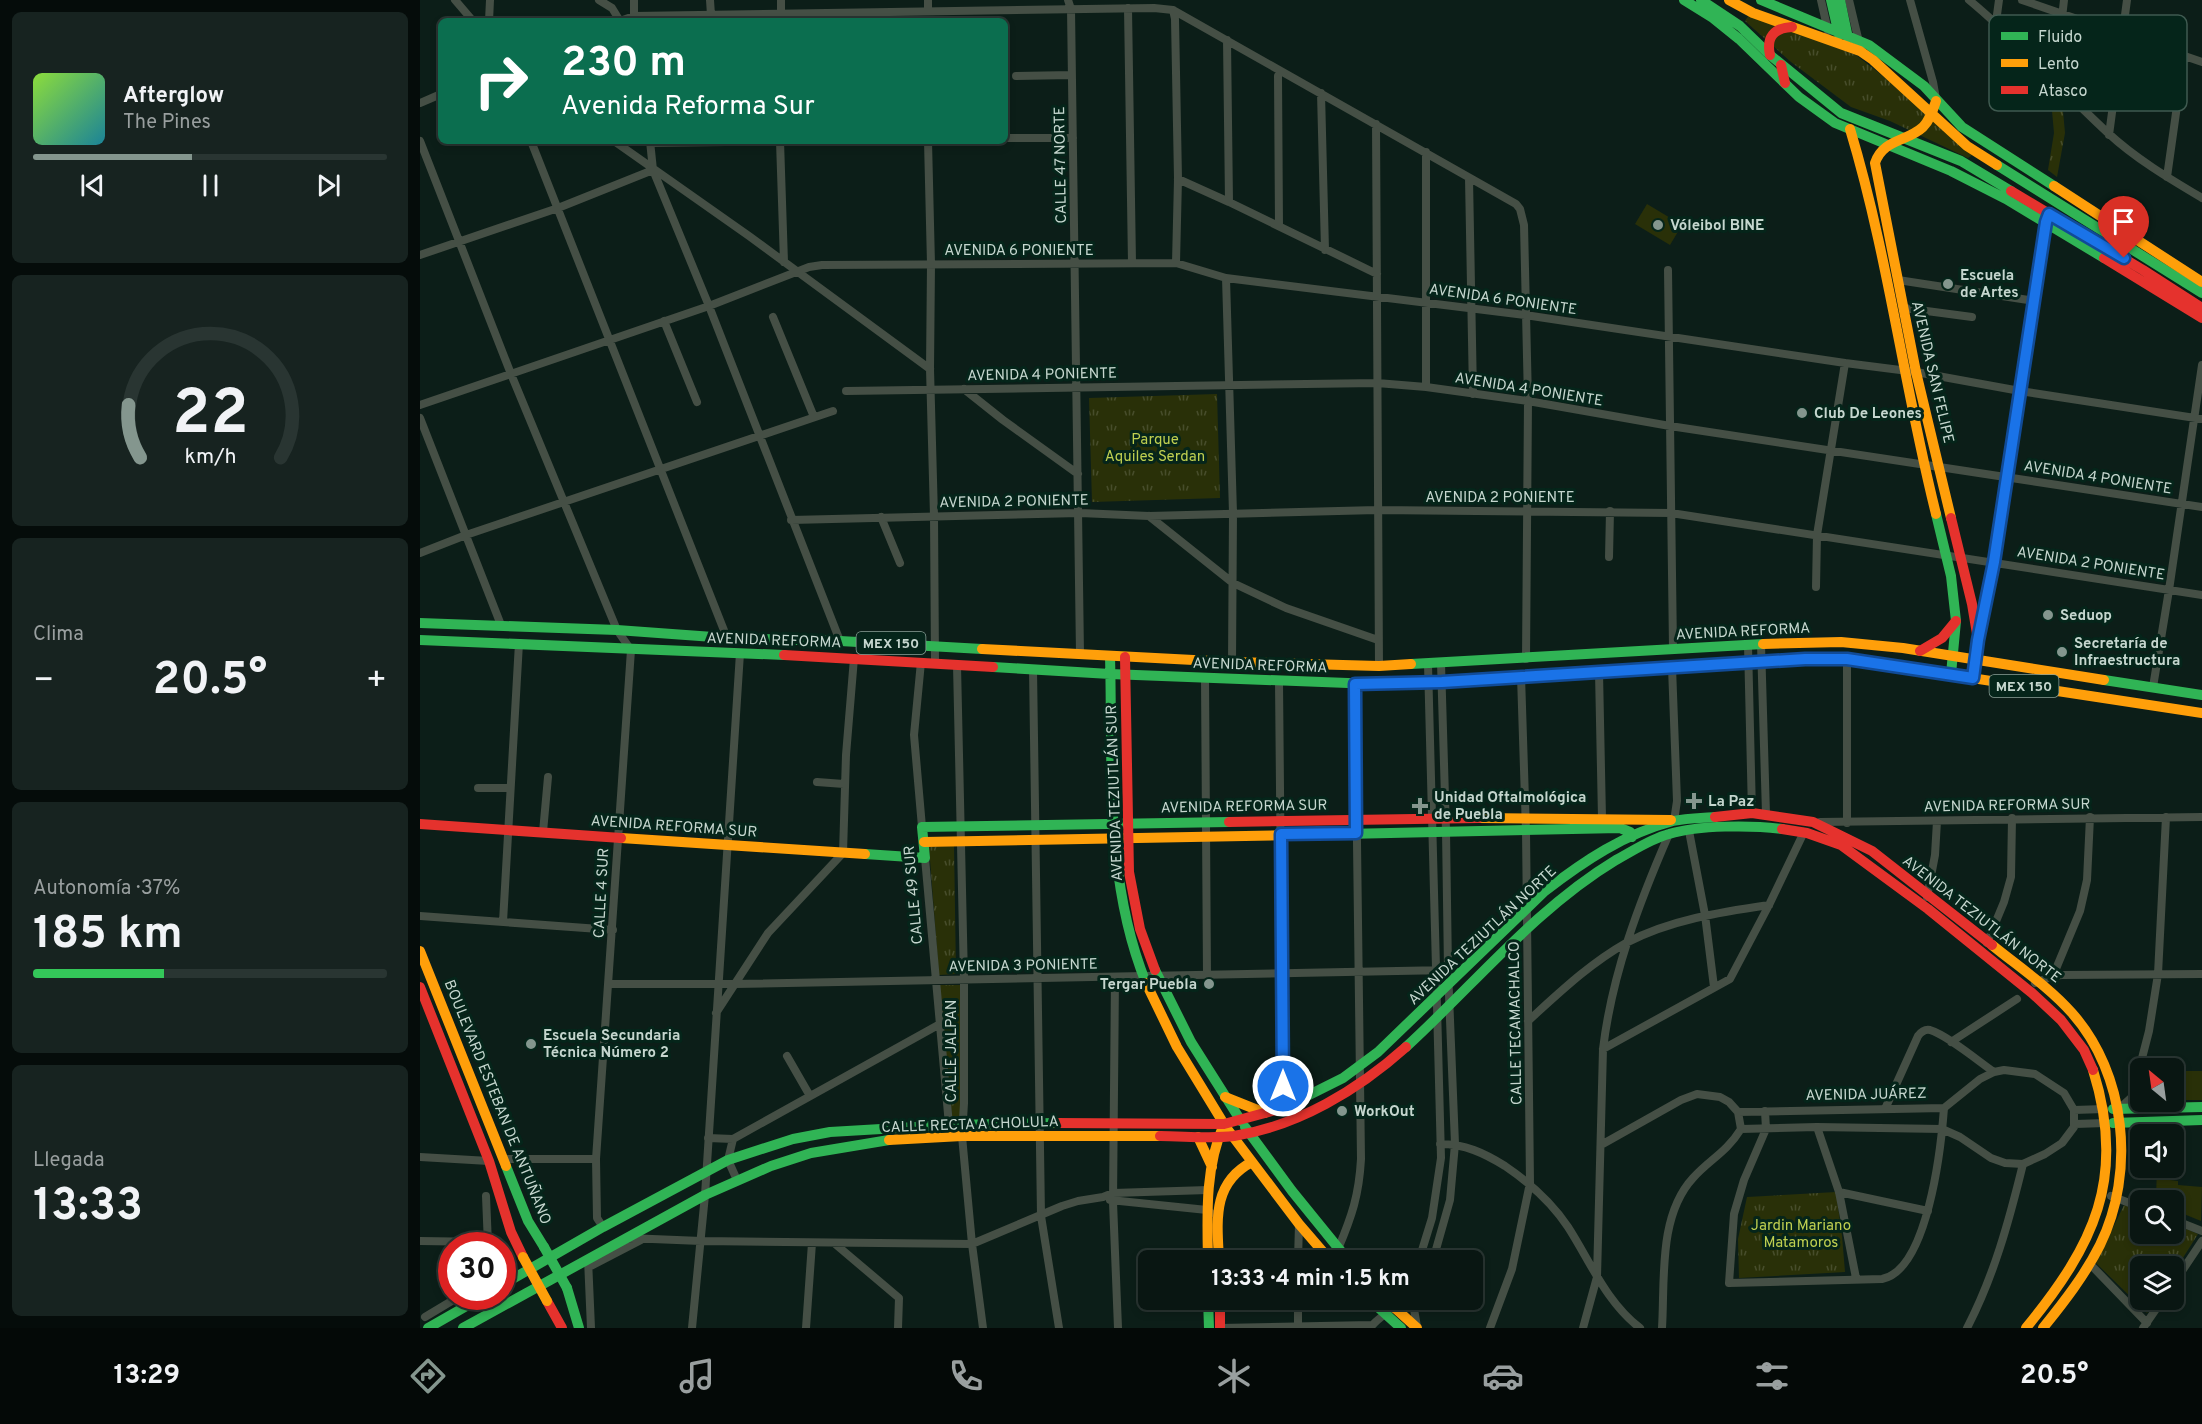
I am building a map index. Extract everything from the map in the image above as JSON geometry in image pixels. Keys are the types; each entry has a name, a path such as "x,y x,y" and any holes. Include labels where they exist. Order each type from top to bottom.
{"main road":[{"path":"1684,0 1713,18 1739,39 1818,112 1851,131 1951,171 2016,205 2048,218 2143,270 2180,294 2199,310 2202,318"},
{"path":"1701,0 1732,19 1781,65 1841,113 1961,161 2031,203 2048,218 2199,310"},
{"path":"1729,0 1747,10 1793,27 1841,37 1873,60 1932,112 1957,138 1978,154 2202,293"},
{"path":"1761,0 1841,37 1911,75 1962,127 2202,281"},
{"path":"1831,0 1841,37"},
{"path":"1840,0 1841,37"},
{"path":"1770,55 1768,43 1771,34 1781,27 1793,27"},
{"path":"1781,65 1785,83"},
{"path":"1886,145 1924,126 1936,100"},
{"name":"AVENIDA SAN FELIPE","path":"1841,113 1851,131 1864,176 1923,464 1946,555 1956,621 1951,674"},
{"name":"AVENIDA SAN FELIPE","path":"1886,145 1877,154 1875,163 1916,372 1972,604 1978,640 1973,678"},
{"path":"2010,191 2016,205"},
{"path":"2016,205 2031,203"},
{"path":"1872,217 1885,214"},
{"path":"2185,282 2202,281"},
{"path":"2180,294 2202,293"},
{"path":"1920,651 1942,638 1956,621"},
{"name":"AVENIDA REFORMA","path":"420,623 617,630 727,638 935,645 1232,662 1379,666 1761,644 1841,642 1920,651 2202,695"},
{"name":"AVENIDA REFORMA","path":"420,640 854,658 1125,675 1355,684 1442,682 1762,661 1847,659 2202,713"},
{"name":"AVENIDA TEZIUTLÁN SUR","path":"1110,656 1114,838 1122,906 1142,977 1197,1084 1252,1162 1321,1250"},
{"name":"AVENIDA TEZIUTLÁN SUR","path":"1125,657 1127,838 1133,900 1157,976 1189,1041 1225,1097 1262,1150 1338,1249"},
{"path":"2094,696 2096,679"},
{"name":"AVENIDA TEZIUTLÁN NORTE","path":"1224,1124 1283,1108 1359,1068 1405,1028 1545,891 1604,850 1674,821 1752,813 1813,822 1872,851 2058,1015 2075,1034 2086,1052 2096,1074 2104,1109"},
{"name":"AVENIDA REFORMA SUR","path":"922,827 1432,818 1602,818 1674,821"},
{"name":"AVENIDA REFORMA SUR","path":"420,824 925,858"},
{"name":"AVENIDA TEZIUTLÁN NORTE","path":"1233,1136 1308,1113 1360,1084 1407,1046 1527,928 1583,880 1610,862 1669,834 1737,826 1770,826 1804,832 1836,843 1987,943 2067,1007 2090,1036 2108,1069 2119,1109"},
{"name":"CALLE 49 SUR","path":"922,827 925,858"},
{"name":"AVENIDA REFORMA SUR","path":"924,842 1620,828 1630,832 1632,837"},
{"name":"BOULEVARD ESTEBAN DE ANTUÑANO","path":"420,951 528,1221 567,1288 579,1328"},
{"name":"BOULEVARD ESTEBAN DE ANTUÑANO","path":"420,987 489,1161 511,1232 562,1328"},
{"path":"1225,1097 1267,1113"},
{"path":"2026,1328 2046,1304 2079,1255 2093,1226 2104,1193 2107,1167 2104,1109 2202,1107"},
{"path":"2043,1328 2090,1264 2110,1221 2116,1197 2120,1156 2119,1109"},
{"path":"2106,1123 2202,1120"},
{"name":"CALLE RECTA A CHOLULA","path":"463,1328 588,1263 627,1238 705,1195 771,1166 811,1153 864,1143 1039,1123 1224,1124"},
{"path":"1208,1250 1208,1190 1217,1137 1224,1124"},
{"name":"CALLE RECTA A CHOLULA","path":"516,1276 600,1223 728,1160 793,1139 830,1132 949,1125 963,1130 1039,1136 1233,1136"},
{"path":"1262,1150 1274,1125"},
{"path":"1198,1137 1212,1167"},
{"path":"1219,1250 1217,1216 1227,1181 1241,1167 1252,1162"},
{"path":"427,1322 453,1310"},
{"path":"1208,1310 1209,1328"},
{"path":"1220,1310 1220,1328"},
{"path":"1395,1310 1401,1328"},
{"path":"1397,1310 1417,1328"}],"street":[{"path":"455,0 470,18"},
{"path":"489,18 490,0"},
{"path":"599,0 612,8 618,18"},
{"path":"634,0 634,18"},
{"path":"710,0 711,15"},
{"path":"781,0 781,18"},
{"path":"928,0 928,17"},
{"name":"CALLE 47 NORTE","path":"1068,0 1071,9 1080,513 1080,654"},
{"path":"1821,0 1841,37"},
{"path":"1841,37 1849,0"},
{"path":"1910,0 1936,100"},
{"path":"1969,0 1989,16"},
{"path":"1997,15 1999,0"},
{"path":"2022,0 2065,15"},
{"path":"2062,14 2064,0"},
{"path":"2125,15 2127,0"},
{"path":"1128,8 1132,263"},
{"path":"653,18 711,15 781,18 928,17 1071,9 1173,10 1516,204 1520,209 1524,225 1528,401 1526,659"},
{"path":"1173,10 1178,179 1176,263"},
{"path":"1227,40 1229,202"},
{"path":"2187,57 2202,62"},
{"path":"1016,76 1072,75"},
{"path":"1278,76 1279,226"},
{"path":"1321,93 1325,250"},
{"path":"420,103 438,94"},
{"path":"2085,111 2109,135 2167,177 2202,198"},
{"path":"2109,135 2112,111"},
{"path":"2167,177 2176,111"},
{"path":"1376,124 1379,666"},
{"path":"1008,138 1073,138"},
{"path":"420,141 511,375 617,630 631,650"},
{"path":"532,144 727,638"},
{"path":"618,144 930,369"},
{"path":"650,144 653,170 709,306 840,641"},
{"path":"780,144 784,262"},
{"path":"928,144 935,663"},
{"path":"1426,152 1426,387"},
{"path":"420,255 558,208 653,170"},
{"path":"1469,178 1473,394"},
{"path":"1178,179 1377,274"},
{"path":"1978,640 1994,562 2048,218"},
{"name":"AVENIDA 6 PONIENTE","path":"420,405 709,306 815,266 839,263 1075,262 1176,263 1226,278 1525,315 1668,338 1904,370 2198,419"},
{"path":"1668,270 1673,649"},
{"path":"1226,278 1233,513 1232,662"},
{"path":"1898,280 2035,301"},
{"path":"1904,308 1972,317"},
{"path":"773,317 814,417"},
{"path":"664,321 697,402"},
{"path":"1816,587 1817,534 1845,363"},
{"path":"2153,687 2198,419 2202,365"},
{"name":"AVENIDA 4 PONIENTE","path":"846,391 1377,383 1426,387 2202,507"},
{"path":"964,389 1078,474"},
{"path":"420,553 466,535 833,411"},
{"path":"420,418 501,625"},
{"name":"AVENIDA 2 PONIENTE","path":"791,520 1080,513 1149,516 1377,510 1671,513 2202,595"},
{"path":"1609,557 1610,512"},
{"path":"1149,516 1233,582 1286,608 1378,640"},
{"path":"881,518 900,563"},
{"path":"503,922 519,644"},
{"path":"1761,644 1766,814"},
{"path":"1748,645 1752,813"},
{"name":"CALLE 4 SUR","path":"600,1223 596,1160 610,984 631,650"},
{"path":"692,1328 705,1195 740,653"},
{"path":"716,1014 768,933 843,853 844,784 854,658"},
{"path":"1847,659 1847,823"},
{"name":"CALLE 49 SUR","path":"921,662 915,735 922,827"},
{"path":"1435,1250 1450,1200 1455,1144 1448,985 1441,663"},
{"name":"CALLE JALPAN","path":"957,664 964,979 963,1130 972,1244 983,1328"},
{"path":"1422,1250 1438,1186 1440,1144 1428,664"},
{"path":"1672,667 1677,801 1674,821"},
{"path":"1033,669 1041,1216 1059,1328"},
{"path":"1599,672 1602,818"},
{"name":"CALLE TECAMACHALCO","path":"1490,1328 1512,1269 1530,1183 1526,831 1521,676"},
{"path":"1205,678 1207,976"},
{"path":"1279,681 1283,1108"},
{"path":"1338,1249 1352,1216 1359,1190 1361,1159 1355,684"},
{"path":"543,832 548,777"},
{"path":"817,782 844,784"},
{"path":"478,788 509,789"},
{"path":"2119,1109 2132,1097 2149,1031 2158,974 2166,817"},
{"name":"AVENIDA REFORMA SUR","path":"1813,822 2202,817"},
{"path":"1987,943 2004,902 2010,877 2012,818"},
{"path":"2053,976 2080,911 2088,871 2090,818"},
{"path":"1925,900 1935,855 1937,821"},
{"path":"1689,831 1705,915 1714,987"},
{"path":"1603,1049 1730,979 1804,832"},
{"path":"1583,1328 1597,1277 1603,1049 1606,1024 1626,943 1646,886 1669,834"},
{"name":"CALLE 49 SUR","path":"925,858 949,1125"},
{"path":"1528,1021 1582,973 1626,943 1705,915 1769,905"},
{"path":"420,916 613,930"},
{"name":"AVENIDA 3 PONIENTE","path":"610,984 1358,974 1448,970"},
{"path":"2027,989 2036,982 2062,975 2202,974"},
{"path":"1115,977 1113,1197 1118,1328"},
{"path":"420,987 434,986"},
{"path":"1951,1042 2018,999"},
{"path":"708,1138 733,1139 940,1024"},
{"path":"1741,1129 1816,1127 1942,1129 1960,1137 1991,1158 2005,1163 2023,1164 2062,1143 2075,1124 2074,1110 2064,1093 2036,1074 2019,1071 1994,1072 1930,1030 1925,1030 1918,1036 1885,1109"},
{"path":"787,1056 810,1096"},
{"name":"AVENIDA JUÁREZ","path":"1738,1112 1944,1108 1980,1079 1994,1072"},
{"path":"1601,1145 1681,1100 1697,1094 1720,1097 1730,1102 1738,1112 1741,1129 1725,1151 1692,1179 1680,1197 1671,1218 1666,1247 1662,1328"},
{"path":"1765,1111 1766,1129 1744,1180 1734,1214 1729,1283 1882,1279 1896,1274 1903,1268 1928,1211 1939,1155 1944,1108"},
{"path":"2074,1110 2104,1109"},
{"path":"2075,1124 2106,1123"},
{"path":"1816,1127 1839,1192 1856,1278"},
{"path":"733,1139 728,1160 737,1180"},
{"path":"1440,1144 1455,1144 1477,1150 1530,1183 1551,1204 1567,1226 1597,1277 1618,1306 1640,1328"},
{"path":"420,1157 489,1161"},
{"path":"505,1159 596,1160"},
{"path":"1967,1328 1983,1298 1997,1258 2023,1164"},
{"path":"627,1238 972,1244 1078,1201 1103,1197 1208,1190"},
{"path":"1839,1192 1928,1211"},
{"path":"2104,1193 2130,1203"},
{"path":"486,1196 488,1232"},
{"path":"1113,1197 1207,1210 1217,1216"},
{"path":"1298,1250 1299,1224"},
{"path":"2184,1224 2202,1231"},
{"path":"420,1240 438,1241"},
{"path":"591,1328 588,1263 641,1240"},
{"path":"2184,1268 2202,1240"},
{"path":"806,1328 812,1243"},
{"path":"834,1243 899,1298 898,1328"},
{"path":"2090,1264 2145,1325 2155,1310"},
{"path":"427,1322 442,1310"},
{"path":"1298,1310 1298,1327"},
{"path":"1220,1328 1370,1327 1390,1310"},
{"path":"1414,1310 1417,1328"}],"green space":[{"path":"1749,15 1856,55 1912,99 1972,155 1968,158 1890,121 1851,107 1791,62 1745,21"},
{"path":"2052,111 2063,111 2065,133 2057,177 2048,170 2054,133"},
{"name":"Vóleibol BINE","path":"1647,204 1682,225 1670,245 1635,224"},
{"name":"Parque Aquiles Serdan","path":"1217,394 1220,498 1092,502 1089,398"},
{"path":"954,846 956,974 939,975 929,847"},
{"path":"939,985 961,985 961,1117 952,1117"},
{"path":"2184,1071 2202,1071 2202,1100 2184,1100"},
{"path":"2157,1178 2170,1178 2170,1180 2178,1181 2178,1185 2202,1187 2201,1221 2184,1214 2184,1190 2156,1190"},
{"name":"Jardin Mariano Matamoros","path":"1836,1192 1845,1272 1739,1278 1738,1239 1747,1197"},
{"path":"2124,1205 2130,1207 2130,1244 2184,1244 2184,1228 2198,1234 2184,1256 2130,1256 2130,1296 2096,1263"}],"traffic: fast":[{"path":"1684,0 1713,18 1739,39 1799,97 1835,123 1951,171 2006,199 2104,258"},
{"path":"1701,0 1740,26 1770,55 1841,113 1961,161 2011,191"},
{"path":"1761,0 1869,45 1924,86 1962,127 2054,186"},
{"path":"1831,0 1839,35"},
{"path":"1840,0 1848,38"},
{"path":"1997,165 2202,293"},
{"path":"1936,514 1951,576 1956,621 1951,674"},
{"path":"420,623 617,630 727,638 840,641 982,649"},
{"path":"420,640 784,655"},
{"path":"1411,664 1763,644"},
{"path":"1110,656 1113,822 1117,863 1123,903 1146,983"},
{"path":"993,667 1374,684"},
{"path":"2104,680 2202,695"},
{"path":"1295,1102 1343,1078 1378,1052 1545,891 1575,869 1638,833 1678,820 1715,817"},
{"path":"865,854 925,858 922,827 1229,822"},
{"path":"1406,1047 1532,924 1559,901 1616,860 1655,839 1681,831 1725,827 1782,829"},
{"path":"1345,834 1620,828 1630,832 1632,837"},
{"path":"1155,970 1191,1042 1241,1121"},
{"path":"2113,1109 2202,1107"},
{"path":"2113,1123 2202,1120"},
{"path":"516,1277 728,1160 793,1139 830,1132 949,1125 1056,1123"},
{"path":"1245,1127 1292,1191 1340,1250"},
{"path":"463,1328 705,1195 771,1166 811,1153 889,1140"},
{"path":"506,1166 528,1221 544,1247"},
{"path":"544,1247 567,1288"},
{"path":"567,1288 579,1328"},
{"path":"428,1328 460,1310"},
{"path":"1208,1310 1209,1328"},
{"path":"1381,1310 1401,1328"}],"traffic: slow":[{"path":"1729,0 1753,13 1860,51 1873,60 1967,146 1997,165"},
{"path":"1936,101 1923,127 1889,145 1875,163 1916,372 1951,518"},
{"path":"1850,129 1875,224 1936,514"},
{"path":"2054,186 2202,282"},
{"path":"1763,644 1841,642 1903,648 2104,680"},
{"path":"982,649 1232,662 1379,666 1411,664"},
{"path":"1724,664 1847,659 2202,713"},
{"path":"1479,818 1671,820"},
{"path":"924,842 1345,834"},
{"path":"621,838 865,854"},
{"path":"1992,945 2054,994 2090,1037 2104,1065 2114,1094 2120,1124 2121,1156 2118,1187 2111,1217 2088,1267 2043,1328"},
{"path":"420,951 506,1166"},
{"path":"1146,983 1177,1047 1224,1124 1210,1174 1208,1250"},
{"path":"2026,1328 2070,1268 2086,1238 2098,1208 2105,1177 2106,1144 2103,1109 2093,1070"},
{"path":"1225,1097 1265,1113"},
{"path":"1228,1130 1321,1250"},
{"path":"889,1140 962,1136 1160,1136"},
{"path":"1198,1137 1212,1167"},
{"path":"1219,1250 1218,1217 1223,1192 1239,1171 1252,1162"},
{"path":"523,1257 547,1301"},
{"path":"1397,1310 1417,1328"}],"traffic: jam":[{"path":"1770,55 1770,38 1780,29 1792,27"},
{"path":"1781,65 1785,83"},
{"path":"2011,191 2202,308"},
{"path":"2104,258 2202,318"},
{"path":"1951,518 1972,604 1978,640 1973,678"},
{"path":"1920,651 1942,638 1956,621"},
{"path":"784,655 993,667"},
{"path":"1125,657 1129,872 1140,929 1155,970"},
{"path":"1374,684 1442,682 1724,664"},
{"path":"1715,817 1752,813 1813,822 1872,851 1992,945"},
{"path":"1229,822 1479,818"},
{"path":"420,824 621,838"},
{"path":"1782,829 1807,833 1841,845 1928,909 2032,993 2061,1020 2084,1050 2093,1070"},
{"path":"420,987 489,1161 511,1232 523,1257"},
{"path":"1160,1136 1234,1136 1281,1124 1326,1104 1368,1078 1406,1047"},
{"path":"1056,1123 1224,1124 1283,1108 1295,1102"},
{"path":"547,1301 562,1328"},
{"path":"1220,1310 1220,1328"}],"place":[{"name":"Vóleibol BINE","path":"1658,225"},
{"name":"Escuela de Artes","path":"1948,284"},
{"name":"Club De Leones","path":"1802,413"},
{"name":"Seduop","path":"2048,615"},
{"name":"Secretaría de Infraestructura","path":"2062,652"},
{"name":"La Paz","path":"1694,801"},
{"name":"Unidad Oftalmológica de Puebla","path":"1420,806"},
{"name":"Tergar Puebla","path":"1209,984"},
{"name":"Escuela Secundaria Técnica Número 2","path":"531,1044"},
{"name":"WorkOut","path":"1342,1111"}],"route":[{"path":"1283,1086 1281,834 1356,833 1355,684 1442,682 1805,659 1847,659 1973,678 1978,640 1994,562 2049,214 2124,258"}]}
